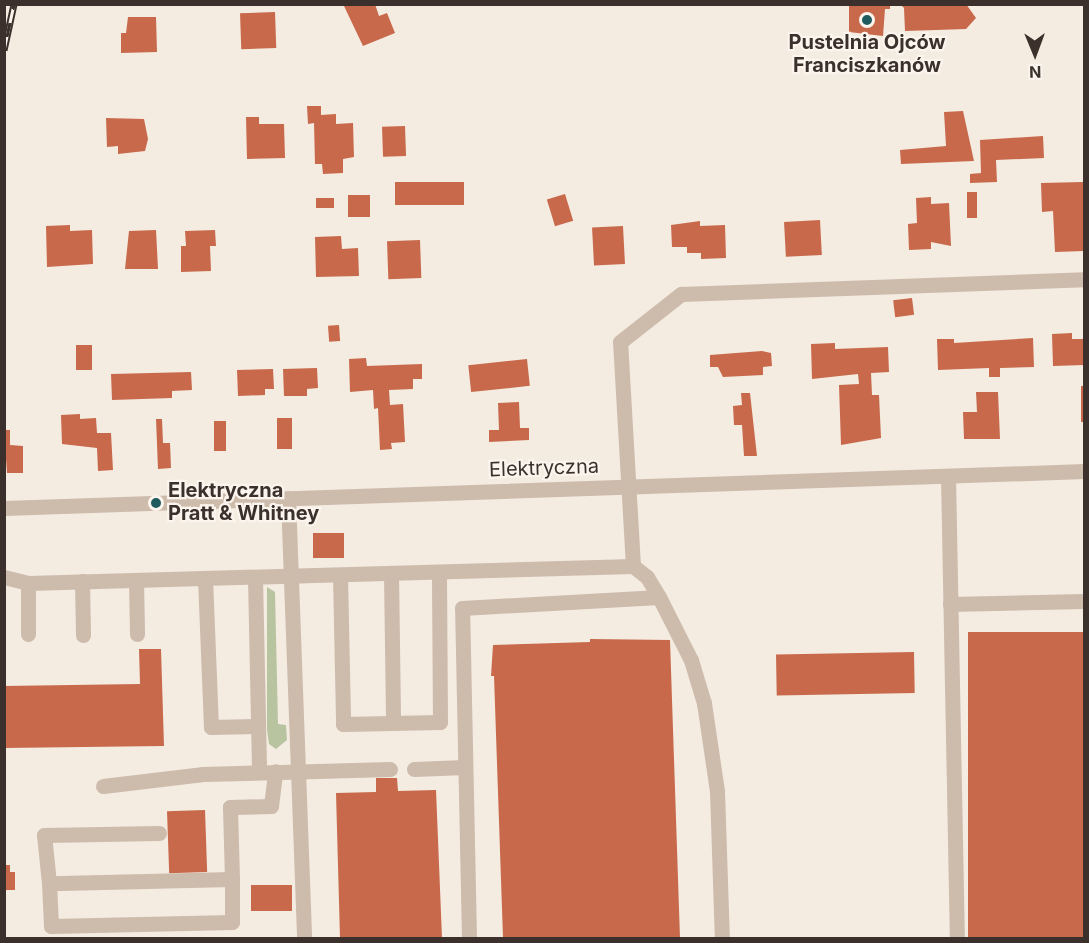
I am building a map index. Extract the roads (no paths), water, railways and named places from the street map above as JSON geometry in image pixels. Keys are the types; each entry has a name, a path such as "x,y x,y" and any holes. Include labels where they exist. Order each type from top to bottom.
{"street":[{"path":"633,566 620,342 681,294 1084,279"},
{"name":"Elektryczna","path":"4,508 1084,471"},
{"path":"948,476 957,939"},
{"path":"288,498 300,770 304,939"},
{"path":"4,578 28,583 633,566 647,577 691,660 712,744 721,848 722,939"},
{"path":"340,575 343,724 440,722 439,572"},
{"path":"391,573 393,723"},
{"path":"255,577 259,772"},
{"path":"206,578 211,727 258,726"},
{"path":"136,580 137,634"},
{"path":"82,581 83,635"},
{"path":"28,583 28,634"},
{"path":"469,939 462,608 659,597"},
{"path":"950,604 1084,601"},
{"path":"414,769 465,767"},
{"path":"103,786 203,774 390,769"},
{"path":"159,832 44,835 51,926 232,922 230,807 271,806 275,771"},
{"path":"49,883 232,879"}],"railway":[{"path":"4,50 14,4"}],"place":[{"name":"Pustelnia Ojców Franciszkanów","path":"867,20"},
{"name":"Elektryczna Pratt & Whitney","path":"156,503"}]}
